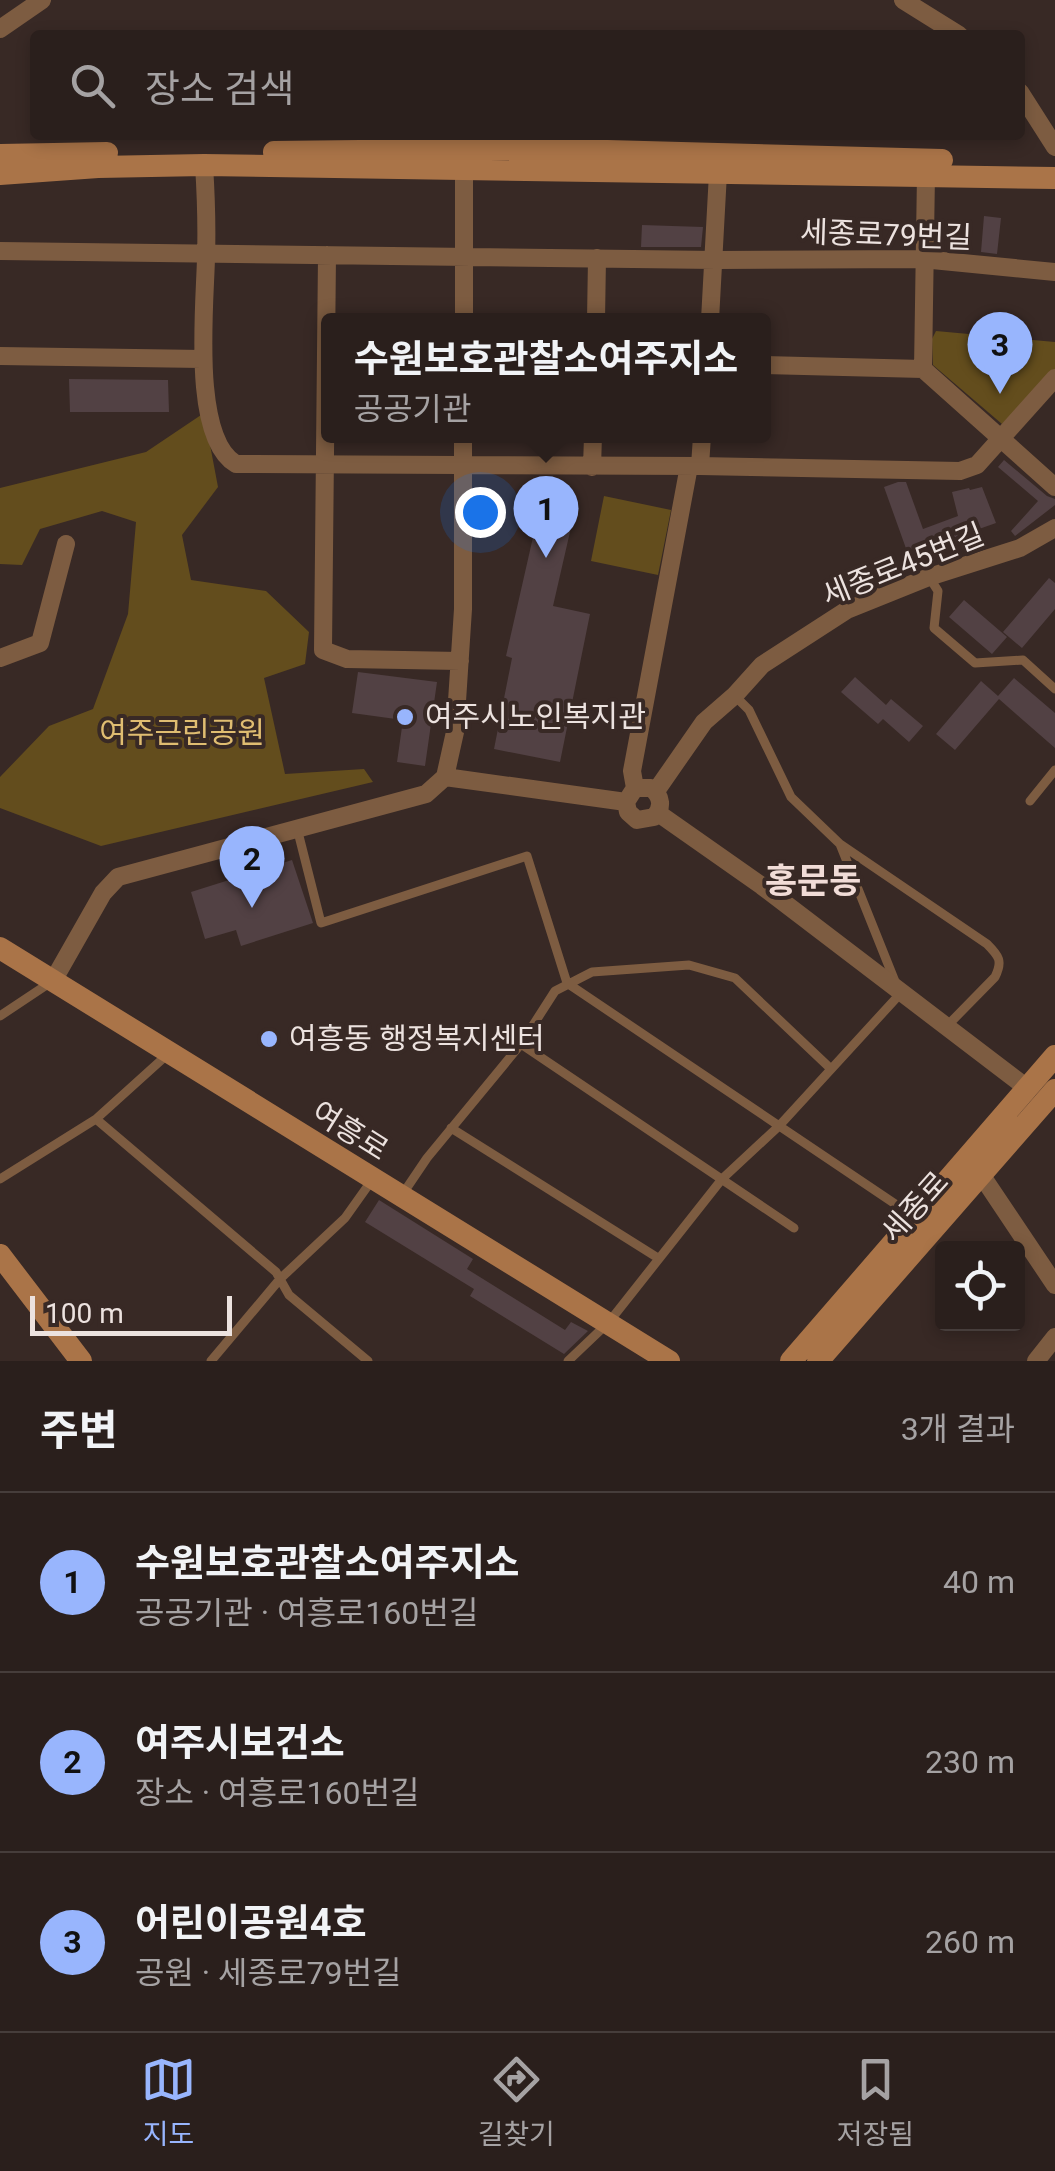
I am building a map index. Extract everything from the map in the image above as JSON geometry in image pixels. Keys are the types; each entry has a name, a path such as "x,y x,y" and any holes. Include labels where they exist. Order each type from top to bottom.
{"street":[{"path":"0,29 42,0"},
{"path":"903,0 951,30"},
{"path":"1025,100 1055,147"},
{"path":"0,155 905,158 1055,165"},
{"path":"464,159 464,313"},
{"path":"0,174 464,159 718,173 1055,178"},
{"path":"204,165 202,360 215,441 230,460 245,466 694,466 938,473 977,465 1055,378"},
{"path":"711,313 718,173"},
{"path":"922,369 926,174"},
{"name":"세종로79번길","path":"0,251 922,259 1055,272"},
{"path":"326,313 327,256"},
{"path":"596,313 597,258"},
{"path":"0,356 202,360"},
{"path":"771,365 922,369 1055,486"},
{"path":"323,443 323,650 347,659 460,660"},
{"path":"54,980 103,893 118,877 426,794 445,777 456,732 464,443"},
{"path":"592,468 593,443"},
{"path":"445,777 630,795 646,786 656,792 661,802 658,813 648,820 637,820 628,812 630,795 632,772 700,443"},
{"name":"세종로45번길","path":"656,792 704,722 762,665 847,610 929,577 1020,548 1055,528"},
{"path":"0,658 40,642 66,544"},
{"path":"658,813 762,886 900,994 1046,1097"},
{"name":"여흥로","path":"0,948 669,1361"},
{"path":"790,1361 916,1218 1046,1097 1055,1056"},
{"name":"세종로","path":"818,1361 982,1176 1046,1097"},
{"path":"982,1176 1055,1285"},
{"path":"2,1260 80,1361"},
{"path":"1036,1361 1055,1337"}],"lane":[{"path":"929,577 938,591 934,628 975,663 1023,660 1055,689"},
{"path":"735,695 748,710 790,797 840,844 999,956 995,977 946,1027"},
{"path":"1030,801 1055,770"},
{"path":"298,828 320,923 527,856 567,983 916,1218"},
{"path":"568,1361 610,1322 722,1179 779,1126 900,994 840,844"},
{"path":"400,1198 521,1044 555,991 592,972 690,964 735,978 830,1068"},
{"path":"0,1016 54,980"},
{"path":"521,1044 794,1228"},
{"path":"0,1179 96,1120 170,1052"},
{"path":"96,1120 280,1279 289,1295 368,1361"},
{"path":"452,1128 658,1258"},
{"path":"212,1361 280,1279 345,1218 372,1180"}],"green space":[{"path":"936,331 1055,342 1055,371 1002,424 933,365 932,339"},
{"name":"여주근린공원","path":"204,413 218,487 182,535 191,580 266,591 309,632 305,664 264,678 285,774 364,769 373,782 101,846 0,808 0,777 49,726 93,709 128,614 136,522 102,511 40,529 22,565 0,564 0,488 146,452"},
{"path":"604,496 671,510 658,575 591,561"}],"building":[{"path":"984,216 1001,218 997,254 981,252"},
{"path":"642,225 703,227 701,247 641,247"},
{"path":"69,379 168,380 169,412 70,412"},
{"path":"1004,460 1055,499 1055,505 1015,536 1011,531 1038,501 998,467"},
{"path":"906,482 923,529 958,516 952,492 969,488 982,487 996,523 908,554 884,487"},
{"path":"541,502 575,510 553,606 590,614 560,762 494,749 512,658 506,656"},
{"path":"1049,578 1055,583 1055,609 1022,648 1003,632"},
{"path":"964,600 1007,637 992,654 949,617"},
{"name":"여주시노인복지관","path":"358,672 437,682 425,766 397,762 403,720 352,713"},
{"path":"855,677 886,705 891,699 923,726 909,742 883,719 878,724 841,692"},
{"path":"1014,678 1055,713 1055,748 999,699 955,750 936,734 981,681 998,696"},
{"path":"292,860 313,923 241,946 236,930 205,939 191,892"},
{"path":"379,1200 473,1259 467,1269 565,1330 571,1322 588,1331 564,1354 470,1296 474,1289 365,1222"}],"place":[{"name":"어린이공원4호","path":"1000,394"},
{"name":"수원보호관찰소여주지소","path":"546,558"},
{"name":"여주시노인복지관","path":"405,717"},
{"name":"여주시보건소","path":"252,908"},
{"name":"여흥동 행정복지센터","path":"269,1039"}],"district":[{"name":"홍문동","path":"813,881"}]}
